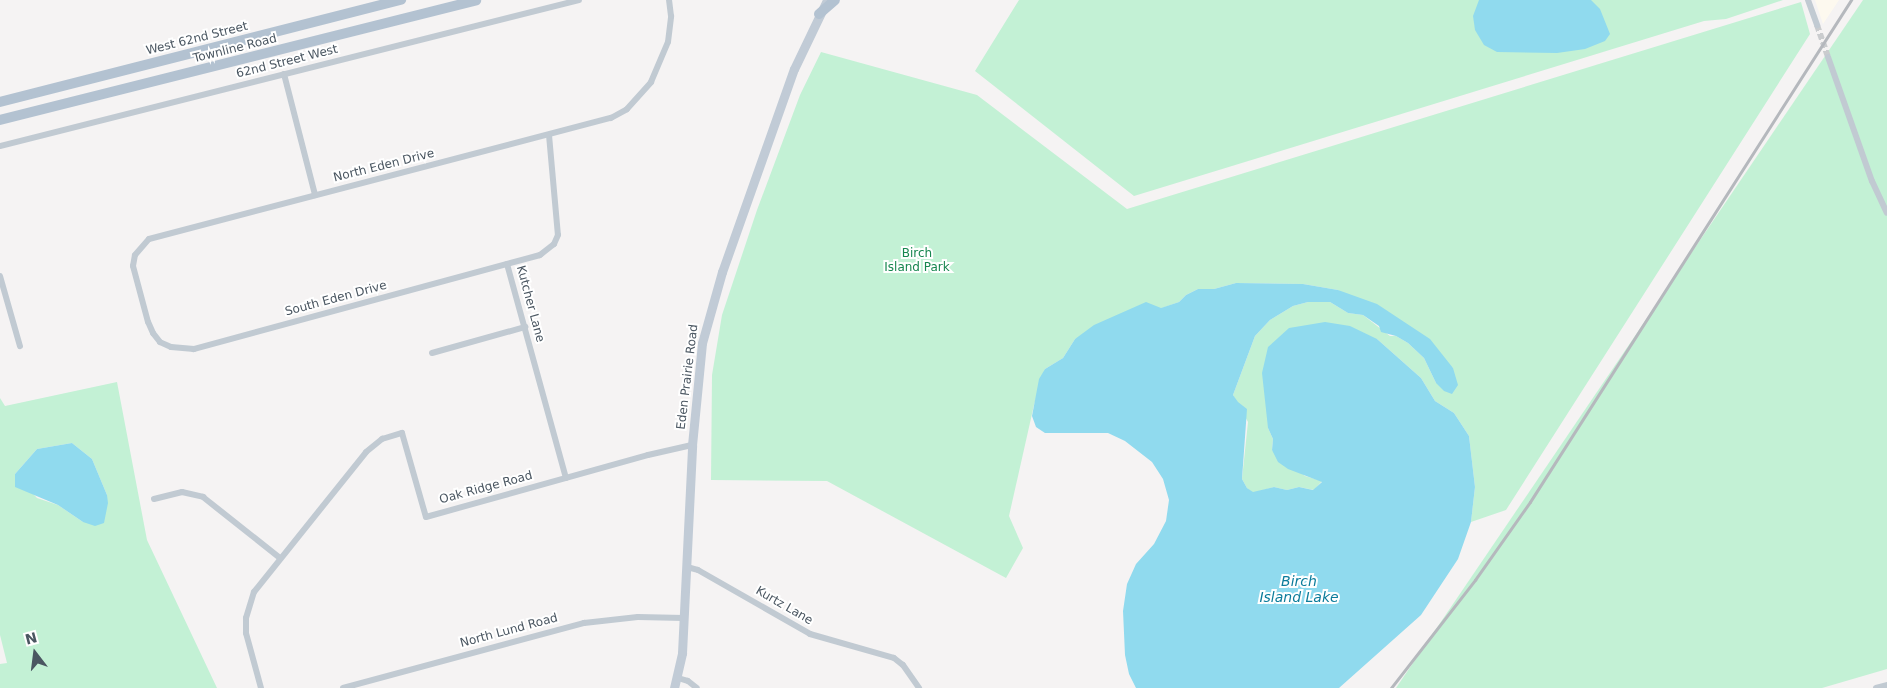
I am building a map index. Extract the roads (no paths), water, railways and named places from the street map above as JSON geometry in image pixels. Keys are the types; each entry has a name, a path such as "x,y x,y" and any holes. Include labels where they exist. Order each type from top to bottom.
{"main road":[{"name":"West 62nd Street","path":"0,102 400,0"},
{"name":"Townline Road","path":"0,120 476,0"},
{"name":"Eden Prairie Road","path":"674,688 678,678 684,618 692,445 702,343 711,307 794,69 827,0"},
{"path":"819,14 835,0"}],"street":[{"name":"62nd Street West","path":"0,146 579,0"},
{"name":"North Eden Drive","path":"171,347 160,342 153,333 141,299 133,266 135,255 140,246 149,239 611,118 627,109 652,82 668,42 671,16 669,0"},
{"path":"1808,0 1817,25"},
{"path":"1828,57 1872,181 1887,213"},
{"path":"284,74 315,195"},
{"name":"Kutcher Lane","path":"549,135 558,235 548,251 507,264 566,478"},
{"name":"South Eden Drive","path":"171,347 194,349 507,264"},
{"path":"0,276 20,346"},
{"path":"432,353 525,327"},
{"name":"Oak Ridge Road","path":"280,558 373,444 382,438 402,432 426,516 648,454 692,445"},
{"path":"154,499 182,492 203,497 280,558 254,592 246,618 248,647 261,688"},
{"name":"Kurtz Lane","path":"687,567 698,570 810,634 894,658 903,665 919,688"},
{"name":"North Lund Road","path":"343,688 584,623 638,617 684,618"},
{"path":"678,678 688,681 696,688"},
{"path":"1876,688 1887,685"}],"water":[{"path":"1479,0 1591,0 1600,9 1610,34 1605,41 1585,49 1557,53 1497,52 1484,45 1475,30 1473,16"},
{"name":"Birch Island Lake","path":"1236,283 1303,284 1338,290 1377,304 1430,339 1453,368 1458,385 1452,394 1444,391 1436,383 1424,358 1408,343 1396,336 1381,332 1379,326 1363,315 1348,313 1330,302 1308,302 1293,306 1270,320 1255,336 1233,395 1247,409 1242,479 1247,488 1253,492 1274,487 1287,490 1299,487 1313,490 1322,482 1288,469 1278,462 1272,450 1273,439 1268,428 1262,373 1268,347 1289,328 1325,322 1350,326 1377,339 1421,378 1435,401 1454,413 1469,436 1475,487 1471,522 1458,559 1421,615 1339,688 1136,688 1129,674 1125,655 1123,611 1127,584 1136,564 1154,544 1166,521 1169,500 1163,479 1152,462 1125,441 1108,433 1045,433 1036,427 1032,416 1039,379 1045,369 1063,358 1075,339 1094,325 1146,302 1161,308 1179,302 1186,295 1198,289 1214,289"},
{"path":"72,443 92,459 107,495 108,503 104,523 95,526 83,522 58,505 15,487 15,474 37,449"}],"tunnel":[{"path":"1817,25 1828,57"}],"railway":[{"path":"1391,688 1475,580 1530,502 1851,0"}],"park label":[{"name":"Birch Island Park","path":"917,261"}]}
